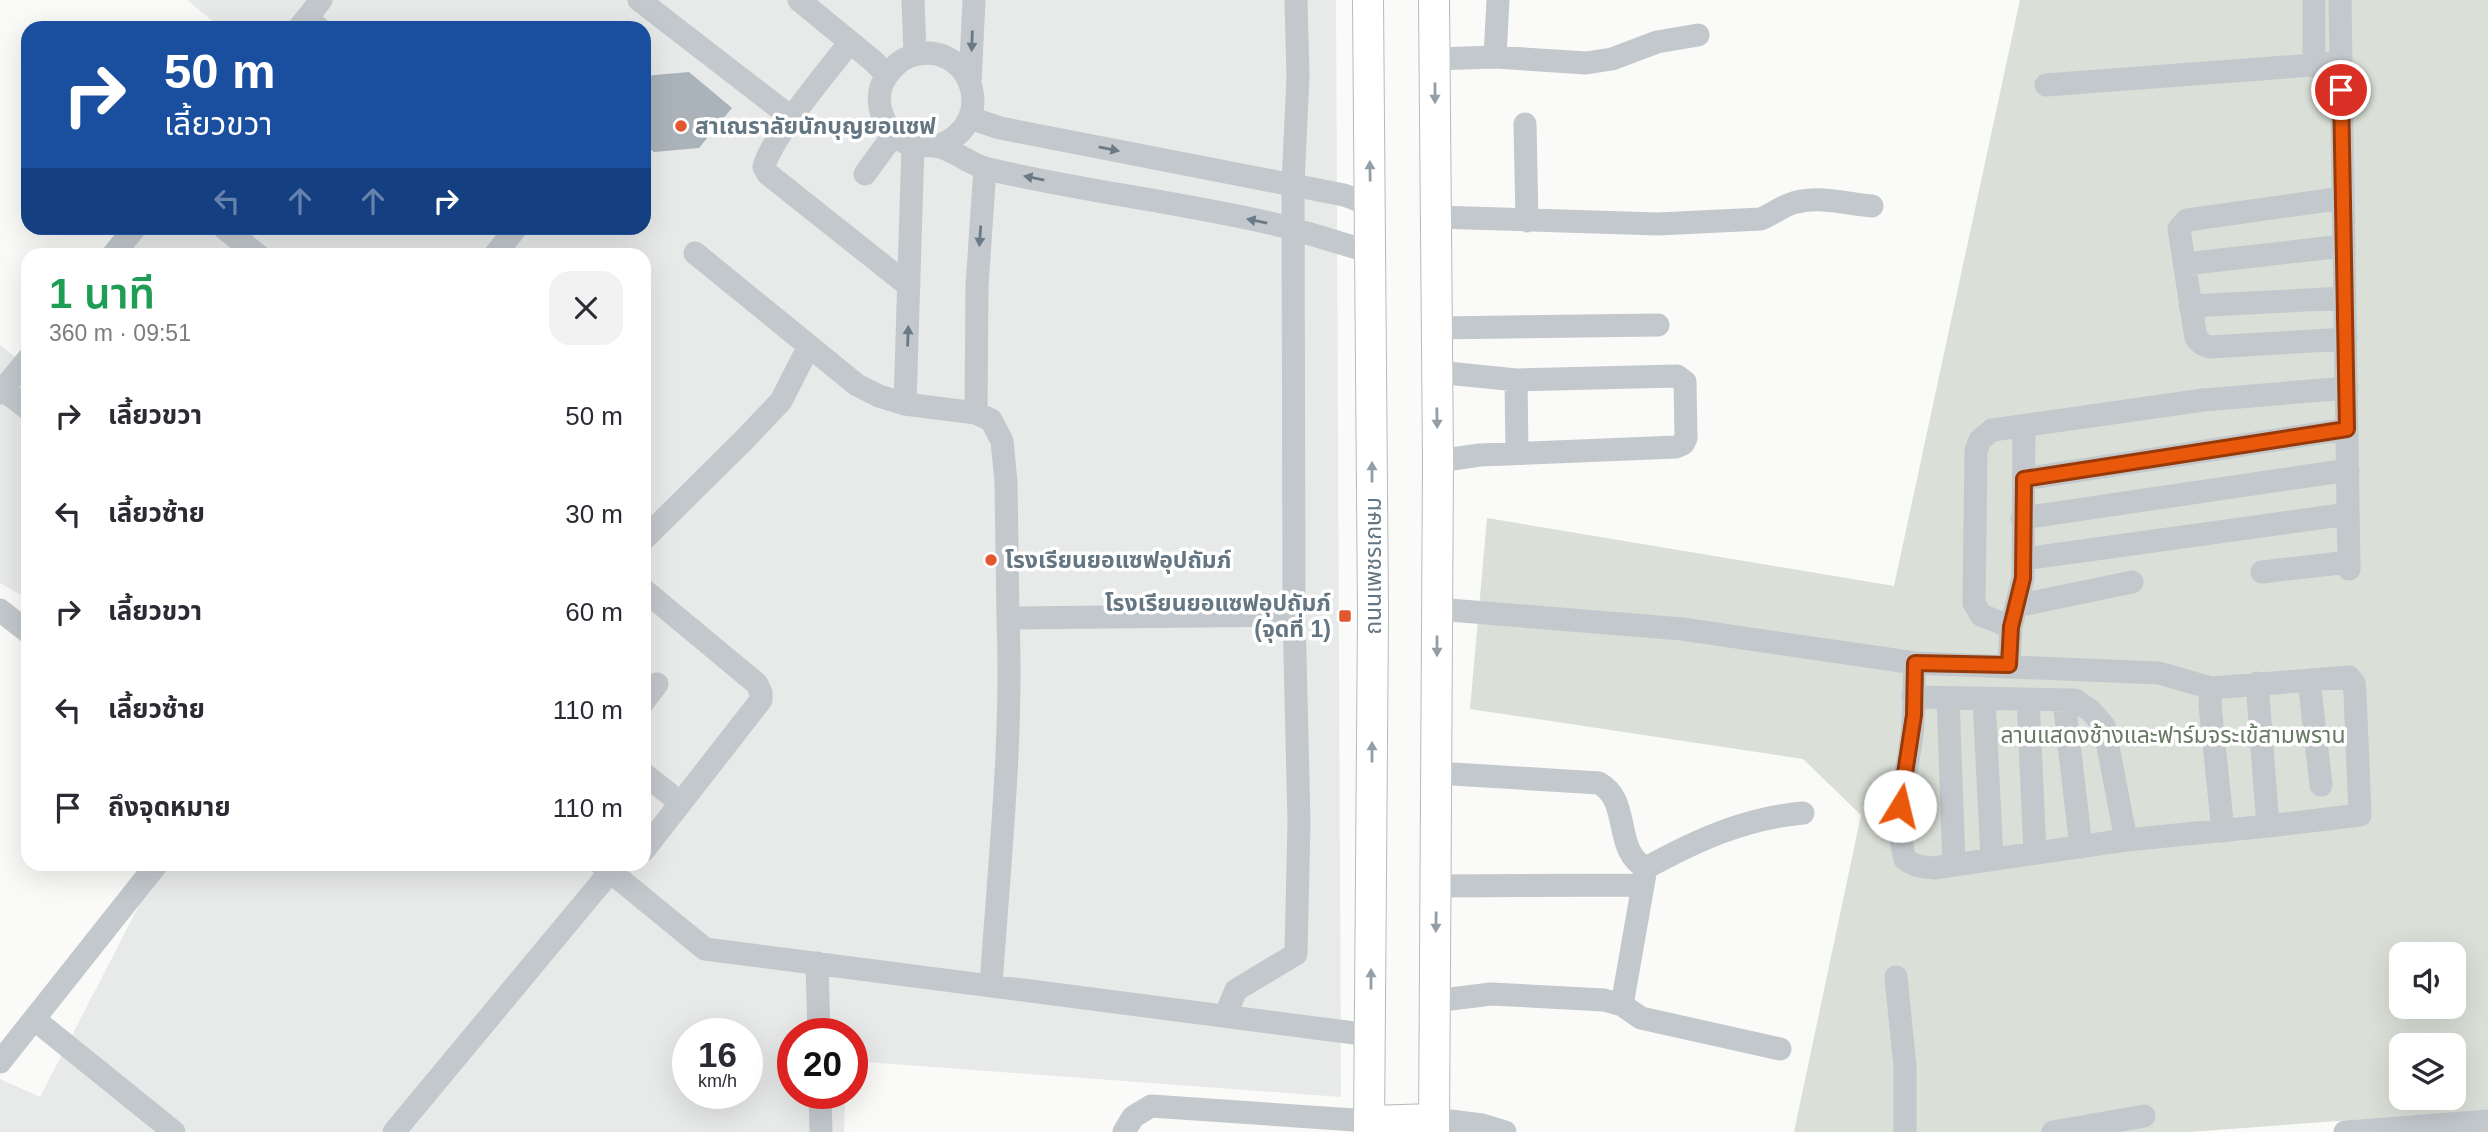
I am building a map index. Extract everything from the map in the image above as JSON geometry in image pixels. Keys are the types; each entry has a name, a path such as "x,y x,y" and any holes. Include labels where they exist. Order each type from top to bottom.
{"main road":[{"name":"ถนนเพชรเกษม","path":"1368,0 1373,614 1369,1127"},
{"path":"1369,1127 1434,1126 1438,461 1434,0"}],"street":[{"path":"310,21 321,0"},
{"path":"639,0 792,118"},
{"path":"799,0 887,75"},
{"path":"913,0 915,55"},
{"path":"970,82 957,64 937,54 915,55 899,62 887,75 880,100 886,124 903,140 925,148 938,146 958,136 970,118 974,100 970,82 974,0"},
{"path":"1225,1016 1236,990 1296,954 1300,822 1294,615 1293,184 1298,77 1296,0"},
{"path":"1495,57 1498,0"},
{"path":"2314,0 2314,66"},
{"path":"2262,572 2348,566 2340,0"},
{"path":"1435,58 1495,57 1586,64 1612,59 1657,42 1698,35"},
{"path":"850,42 792,118 766,158 764,167 768,174 909,286"},
{"path":"2046,85 2340,63"},
{"path":"970,118 1000,128 1344,195 1371,205"},
{"path":"1525,124 1527,221"},
{"path":"865,173 903,140"},
{"path":"903,140 909,286 905,404"},
{"path":"938,146 985,168 1275,225 1371,252"},
{"path":"976,413 977,286 985,168"},
{"path":"2343,198 2187,220 2179,229 2196,338 2202,344 2210,347 2346,339"},
{"path":"1435,217 1658,224 1761,219 1794,202 1809,200 1872,206"},
{"path":"233,235 249,248"},
{"path":"2185,264 2343,246"},
{"path":"695,253 856,385 905,404 976,413 991,421 1002,441 1006,482 1010,666 1006,769 991,986"},
{"path":"2190,306 2344,298"},
{"path":"1436,328 1658,325"},
{"path":"651,532 781,401 809,346"},
{"path":"21,367 1,390 21,404"},
{"path":"1437,372 1516,380 1676,376 1685,382 1686,438 1676,447 1517,453 1438,461"},
{"path":"1516,380 1517,453"},
{"path":"2133,582 2014,616 1981,615 1975,603 1976,450 1980,440 1992,430 2203,400 2347,388"},
{"path":"2009,665 2014,616 2023,578 2024,426"},
{"path":"2024,479 2347,429"},
{"path":"2022,519 2348,470"},
{"path":"2024,559 2348,514"},
{"path":"651,596 757,684 761,693 761,700 651,841"},
{"path":"1437,609 1682,629 1915,663 2159,673 2211,688 2349,677 2354,683 2360,815 2126,840 1934,868 1912,864 1905,859 1901,846 1900,806 1912,738 1915,663"},
{"path":"0,610 21,626"},
{"path":"1008,618 1294,615"},
{"path":"2309,680 2321,785"},
{"path":"2257,683 2268,826"},
{"path":"2211,688 2210,705 2223,831"},
{"path":"1913,696 2075,700 2091,711 2104,726 2126,840"},
{"path":"1948,698 1954,865"},
{"path":"1984,699 1992,859"},
{"path":"2028,700 2035,853"},
{"path":"2064,701 2081,846"},
{"path":"1437,773 1599,783 1609,789 1615,799 1631,858 1644,877 1622,1005"},
{"path":"651,779 681,803"},
{"path":"1436,886 1644,877 1695,841 1724,830 1783,815 1803,813"},
{"path":"0,1062 151,871"},
{"path":"394,1132 615,871"},
{"path":"617,871 705,949 1370,1035"},
{"path":"817,963 819,1018"},
{"path":"1896,977 1904,1054 1905,1132"},
{"path":"1435,1001 1491,994 1604,1000 1622,1005 1641,1018 1780,1049"},
{"path":"34,1019 174,1132"},
{"path":"1124,1132 1133,1117 1152,1106 1369,1127"},
{"path":"820,1109 821,1132"},
{"path":"2053,1132 2144,1116"},
{"path":"2345,1132 2488,1121"},
{"path":"1434,1126 1482,1125 1505,1132"}],"shaded area":[{"name":"โรงเรียนยอแซฟอุปถัมภ์","path":"187,0 1336,0 1341,1097 868,1062 868,1018 777,1018 777,1109 845,1109 844,1132 0,1132 0,1079 40,1097 157,871 651,871 651,248 104,248 114,235 651,235 651,21 212,21"},
{"path":"0,345 15,357 21,350 21,595 0,583"}],"green space":[{"name":"ลานแสดงช้างและฟาร์มจระเข้สามพราน","path":"2020,0 2488,0 2488,1110 2189,1132 1794,1132 1861,815 1803,759 1470,709 1487,518 1894,586"}],"building":[{"name":"สาเณราลัยนักบุญยอแซฟ","path":"689,72 732,108 699,148 654,152 651,150 651,75"}],"place":[{"name":"สาเณราลัยนักบุญยอแซฟ","path":"681,126"},
{"name":"โรงเรียนยอแซฟอุปถัมภ์","path":"991,560"},
{"name":"โรงเรียนยอแซฟอุปถัมภ์ (จุดที่ 1)","path":"1345,616"}],"route":[{"path":"1900,806 1912,738 1915,663 2009,665 2011,627 2023,578 2024,479 2347,429 2341,90"}]}
